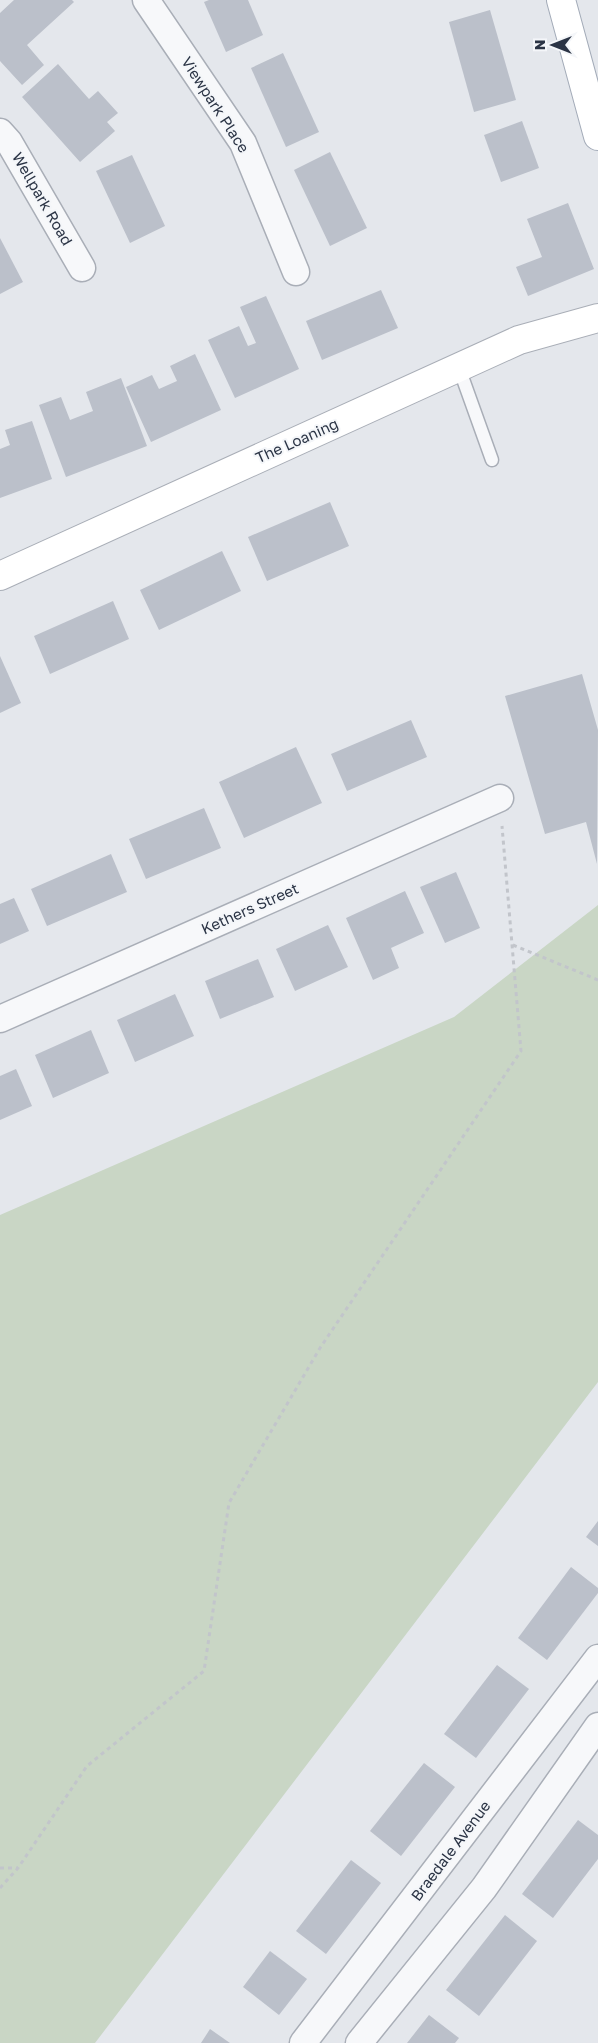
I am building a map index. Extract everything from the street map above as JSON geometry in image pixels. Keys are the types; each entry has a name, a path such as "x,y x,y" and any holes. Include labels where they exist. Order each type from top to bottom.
{"street":[{"name":"Viewpark Place","path":"146,0 243,143 296,272"},
{"path":"561,0 598,136"},
{"name":"Wellpark Road","path":"0,132 9,142 82,268"},
{"name":"The Loaning","path":"0,576 520,340 598,318"},
{"name":"Kethers Street","path":"0,1019 500,798"},
{"name":"Braedale Avenue","path":"303,2043 598,1658"},
{"path":"359,2043 484,1888 598,1726"}],"lane":[{"path":"459,368 492,460"}],"path":[{"path":"0,1888 18,1868 86,1766 204,1671 229,1503 320,1348 521,1051 500,798"},
{"path":"513,945 598,980"},
{"path":"0,1868 18,1868"}],"green space":[{"path":"598,905 598,1382 95,2043 0,2043 0,1215 454,1017"}],"building":[{"path":"14,0 72,0 74,2 27,45 44,65 22,85 0,61 0,13"},
{"path":"209,0 248,0 263,35 226,52 204,2"},
{"path":"490,10 516,100 474,112 449,22"},
{"path":"283,53 319,132 286,147 251,68"},
{"path":"58,64 89,99 98,91 118,113 107,122 115,131 80,162 22,97"},
{"path":"522,121 539,168 501,182 484,135"},
{"path":"330,152 367,228 330,246 294,170"},
{"path":"132,155 165,226 130,243 96,171"},
{"path":"568,203 594,269 528,296 516,267 542,257 527,219"},
{"path":"0,238 23,282 0,294"},
{"path":"381,290 398,328 322,360 306,321"},
{"path":"266,296 299,369 235,398 208,340 239,326 248,346 256,343 240,307"},
{"path":"195,354 221,410 151,442 126,387 152,375 159,389 177,381 170,366"},
{"path":"121,378 147,446 66,477 39,405 61,397 70,420 93,411 86,392"},
{"path":"32,421 52,479 0,498 0,449 10,445 5,430"},
{"path":"330,502 349,546 267,581 248,537"},
{"path":"222,551 241,591 159,630 140,590"},
{"path":"113,601 129,639 50,674 34,636"},
{"path":"0,656 21,703 0,713"},
{"path":"582,674 598,730 597,864 586,822 545,834 505,696"},
{"path":"411,720 427,757 347,791 331,754"},
{"path":"296,747 322,803 244,838 219,782"},
{"path":"204,808 221,848 146,879 129,839"},
{"path":"111,854 127,892 47,926 31,889"},
{"path":"456,872 480,928 445,943 420,887"},
{"path":"405,891 424,933 391,948 399,968 373,980 346,918"},
{"path":"14,898 29,931 0,944 0,904"},
{"path":"328,925 348,967 295,991 276,949"},
{"path":"258,959 274,997 220,1019 205,981"},
{"path":"175,994 194,1036 135,1062 117,1020"},
{"path":"91,1030 109,1073 53,1098 35,1055"},
{"path":"16,1069 32,1106 0,1120 0,1076"},
{"path":"598,1521 598,1546 586,1537"},
{"path":"571,1567 598,1588 598,1593 547,1660 518,1638"},
{"path":"497,1665 529,1689 476,1758 444,1734"},
{"path":"424,1763 455,1787 401,1856 370,1831"},
{"path":"578,1820 598,1835 598,1859 553,1918 522,1894"},
{"path":"351,1860 381,1883 326,1954 296,1931"},
{"path":"505,1915 537,1941 479,2016 446,1990"},
{"path":"270,1951 307,1979 279,2015 243,1987"},
{"path":"429,2015 459,2038 455,2043 407,2043"},
{"path":"210,2029 230,2043 201,2043"}]}
